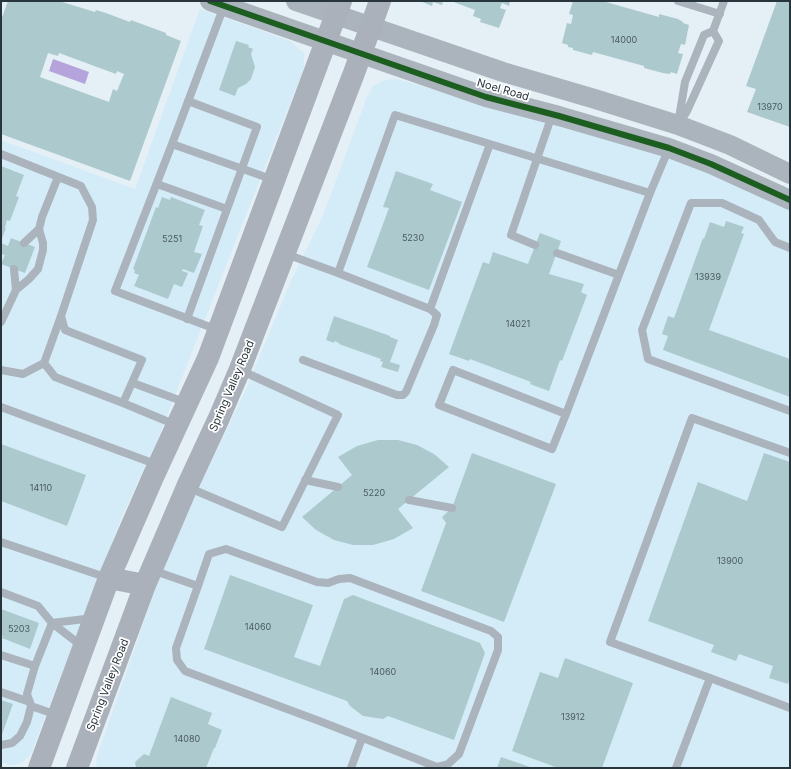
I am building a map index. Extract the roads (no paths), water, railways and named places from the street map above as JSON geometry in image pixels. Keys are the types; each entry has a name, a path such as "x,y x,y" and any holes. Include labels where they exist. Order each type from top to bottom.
{"main road":[{"name":"Spring Valley Road","path":"77,768 149,577 187,487 240,370 380,1"},
{"path":"38,768 110,578 219,331 338,8"},
{"path":"208,358 240,370"},
{"path":"110,578 149,577"}],"street":[{"name":"Noel Road","path":"296,1 338,8 370,27 503,72 678,125 730,145 790,174"},
{"name":"Noel Road","path":"217,3 486,97 552,114 669,148 712,164 790,200"},
{"path":"669,148 678,125"}],"lane":[{"path":"678,1 720,14"},
{"path":"678,125 685,82 704,35 713,31 724,1"},
{"path":"217,3 188,101 158,184 115,291 219,331"},
{"path":"678,125 692,100 719,41 713,31"},
{"path":"187,319 257,127 188,101"},
{"path":"535,245 511,236 552,114"},
{"path":"338,273 395,115 650,193"},
{"path":"172,144 274,180"},
{"path":"430,309 490,144"},
{"path":"566,414 453,370 439,405 552,449 566,414 650,193 669,148"},
{"path":"1,154 81,186 92,207 93,220 44,363 23,374 1,370"},
{"path":"1,322 16,290 38,269 43,250 43,242 39,229 42,217 58,177"},
{"path":"158,184 228,209"},
{"path":"790,248 775,242 759,220 722,203 691,203 642,330 648,359 790,411"},
{"path":"24,243 39,229"},
{"path":"557,253 619,275"},
{"path":"285,254 430,309 437,315 406,392 403,395 397,395 303,360"},
{"path":"14,269 16,290"},
{"path":"61,316 65,330 142,360 123,404"},
{"path":"44,363 55,377 177,426"},
{"path":"187,487 282,527 338,415 240,370"},
{"path":"133,382 188,403"},
{"path":"1,407 159,465"},
{"path":"790,454 692,418 610,642 790,708"},
{"path":"305,480 338,487"},
{"path":"409,500 452,508"},
{"path":"1,542 110,578"},
{"path":"226,550 316,582 328,582 350,578 491,631 498,637 498,650 460,754 448,764 438,767 362,738 185,672 177,660 176,648 209,554 226,550"},
{"path":"149,577 198,586"},
{"path":"1,592 38,606 52,623 84,647"},
{"path":"52,623 95,618"},
{"path":"1,745 12,743 20,736 27,722 30,704 27,694 35,666 52,623"},
{"path":"1,655 35,666"},
{"path":"676,768 710,678"},
{"path":"1,692 58,715"},
{"path":"351,768 362,738"}]}
